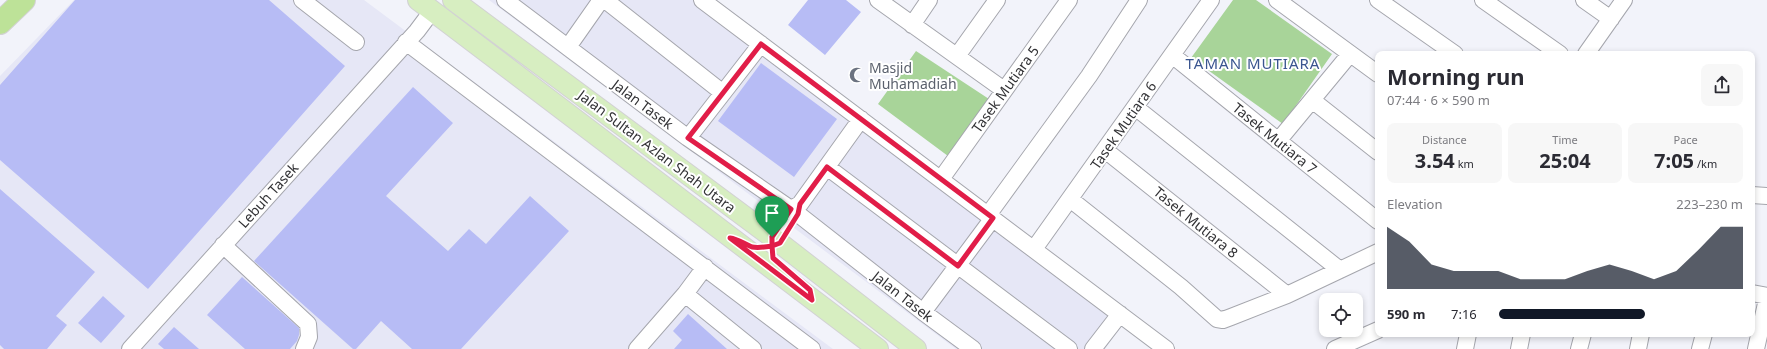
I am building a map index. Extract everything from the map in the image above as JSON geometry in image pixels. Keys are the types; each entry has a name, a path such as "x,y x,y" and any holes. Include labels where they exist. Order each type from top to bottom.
{"highway":[{"path":"0,16 23,1"},
{"path":"0,23 23,1"}],"main road":[{"name":"Jalan Sultan Azlan Shah Utara","path":"453,0 916,349"},
{"name":"Jalan Sultan Azlan Shah Utara","path":"425,5 878,349"},
{"path":"730,238 739,240 752,247 775,242 773,258 810,290 812,300"}],"street":[{"path":"302,0 356,42"},
{"name":"Jalan Tasek","path":"505,0 688,138 796,209 923,312 974,349"},
{"path":"568,47 601,0"},
{"path":"604,0 723,93"},
{"path":"702,0 1166,349"},
{"path":"878,0 1004,90"},
{"path":"912,25 929,0"},
{"path":"957,56 997,0"},
{"name":"Tasek Mutiara 5","path":"941,179 1069,0"},
{"path":"923,312 958,266 990,216 1089,76 1139,0"},
{"name":"Tasek Mutiara 6","path":"1034,249 1211,0"},
{"path":"1277,0 1375,72"},
{"path":"1378,0 1451,51"},
{"path":"1483,0 1556,51"},
{"path":"1584,0 1611,19"},
{"path":"1588,51 1624,0"},
{"name":"Lebuh Tasek","path":"130,349 417,31 425,5"},
{"path":"406,42 812,349"},
{"path":"688,138 761,44"},
{"path":"1278,140 1350,54"},
{"name":"Tasek Mutiara 7","path":"1172,55 1375,219"},
{"path":"1312,100 1375,150"},
{"path":"1135,107 1340,270"},
{"path":"775,242 796,209 861,119"},
{"name":"Tasek Mutiara 8","path":"1105,150 1286,295"},
{"path":"827,167 1069,349"},
{"path":"1755,195 1767,196"},
{"path":"1070,199 1181,287 1217,319 1223,320 1286,295 1375,253"},
{"path":"223,245 308,324 309,337 304,349"},
{"path":"637,349 685,294 705,267"},
{"path":"685,294 753,349"},
{"path":"1755,294 1767,297 1756,349"},
{"path":"1093,349 1120,314"},
{"path":"1335,349 1375,331"},
{"path":"1465,349 1467,337"},
{"path":"1519,349 1521,337"},
{"path":"1579,349 1582,337"},
{"path":"1638,349 1640,337"},
{"path":"1700,349 1703,337"}],"shaded area":[{"path":"74,0 364,0 833,349 0,349 0,76"},
{"path":"489,0 713,0 1130,313 1105,349 956,349"}],"green space":[{"path":"1233,0 1256,0 1332,54 1283,124 1191,58"},
{"path":"916,51 989,99 948,156 878,104"}],"building":[{"path":"75,0 269,0 345,66 148,289 0,160 0,85"},
{"path":"808,0 846,0 861,12 825,55 788,25"},
{"path":"761,63 837,119 794,177 718,121"},
{"path":"413,87 453,123 386,196 448,251 469,229 486,244 530,196 569,231 461,349 412,349 381,321 356,349 353,349 254,261"},
{"path":"0,189 95,272 56,316 67,325 47,349 4,349 0,345"},
{"path":"242,277 299,328 297,341 290,349 245,349 207,315"},
{"path":"103,296 125,316 101,343 78,323"},
{"path":"688,314 727,349 674,349 682,340 673,331"},
{"path":"174,327 199,349 164,349 158,344"}],"place":[{"name":"Masjid Muhamadiah","path":"857,75"}],"district":[{"name":"TAMAN MUTIARA","path":"1253,63"}],"route":[{"path":"772,237 772,246 765,247 752,247 739,240 730,238 812,300 810,290 773,258 772,246 780,243 798,214 800,204 827,167 958,266 993,218 761,44 688,138 791,209 772,237"}]}
